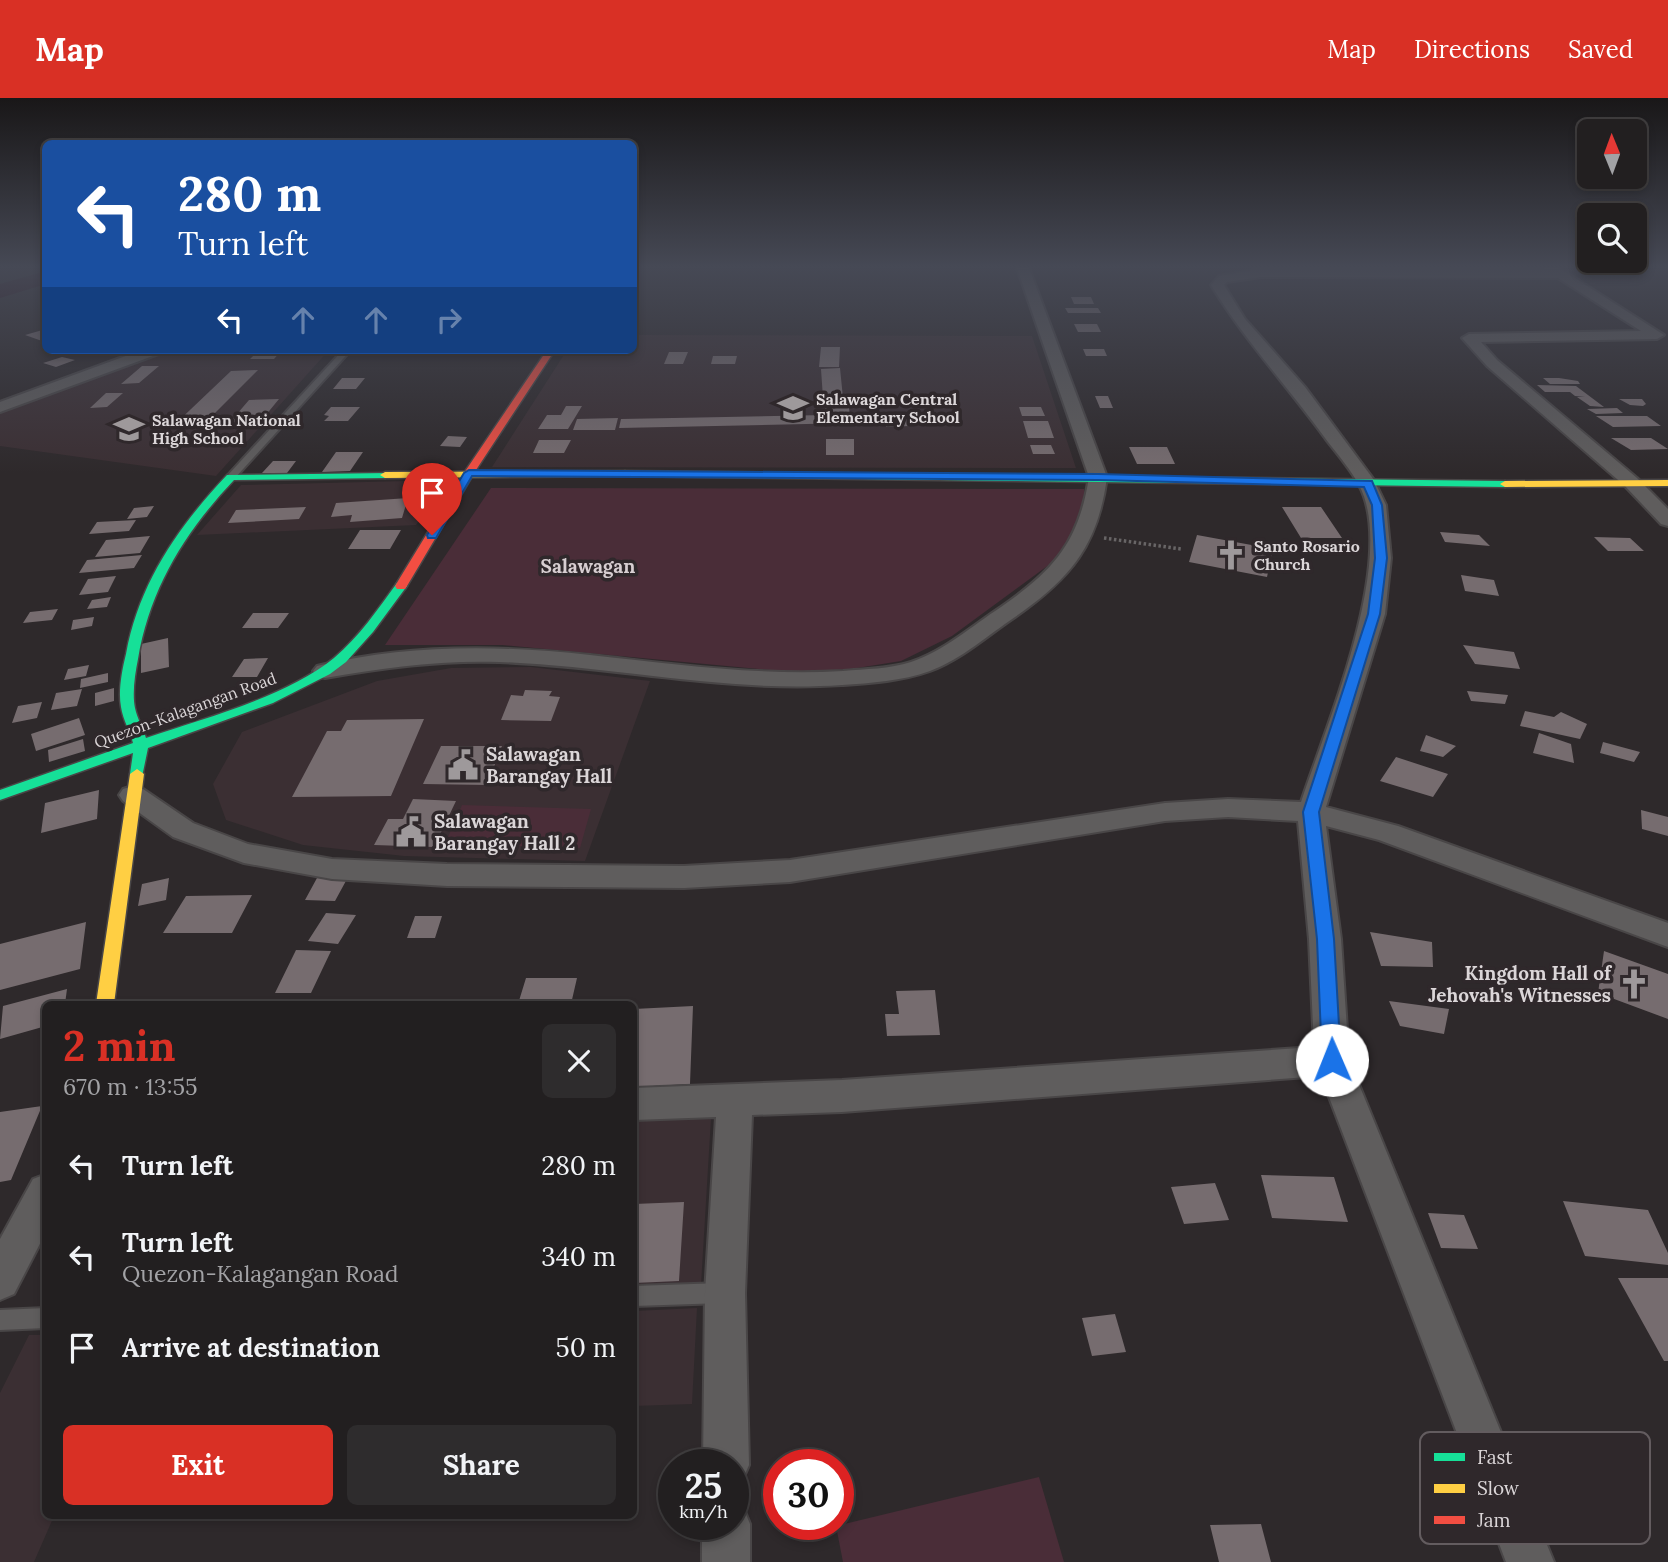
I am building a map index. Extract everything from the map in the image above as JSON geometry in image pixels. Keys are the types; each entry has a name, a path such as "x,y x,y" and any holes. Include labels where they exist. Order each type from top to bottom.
{"street":[{"path":"325,671 449,654 574,660 802,680 836,680 902,671 928,663 1035,594 1064,568 1092,519 1098,477 1048,336"},
{"path":"1253,336 1299,390 1368,484 1377,505 1381,558 1374,614 1311,812 1325,939 1332,1060 1479,1432"},
{"path":"1663,339 1469,338 1492,363 1631,482 1668,520"},
{"path":"0,407 145,354"},
{"name":"Quezon-Kalagangan Road","path":"0,795 268,700 325,671 369,629 408,577 469,473 548,354"},
{"path":"105,1001 141,745 131,725 127,701 136,641 147,601 167,554 197,512 231,477 469,473 1098,477 1368,484 1668,482"},
{"path":"133,795 183,830 244,853 332,869 500,876 684,877 790,871 1165,812 1228,808 1311,812 1388,834 1668,935"},
{"path":"637,1104 842,1096 1332,1060"},
{"path":"726,1449 725,1293 734,1101"},
{"path":"0,1280 42,1200"},
{"path":"726,1540 726,1562"},
{"path":"1523,1544 1530,1562"}],"lane":[{"path":"231,477 343,354"},
{"path":"637,1296 725,1293"},
{"path":"0,1320 42,1318"}],"path":[{"path":"1085,535 1181,549"}],"shaded area":[{"name":"Salawagan Central Elementary School","path":"637,336 1032,336 1076,468 492,467 564,354 637,354"},
{"name":"Salawagan National High School","path":"155,354 325,354 216,476 0,446 0,412"},
{"path":"448,480 416,525 197,535 241,485"},
{"path":"491,488 1084,489 1085,504 1061,556 952,636 901,661 851,669 792,672 502,645 385,645"},
{"path":"531,667 650,681 585,861 404,856 303,845 226,820 213,784 242,732 377,681 451,668"},
{"path":"462,805 591,809 580,848 445,844"},
{"path":"711,1118 701,1285 637,1288 637,1121"},
{"path":"697,1308 692,1404 637,1406 637,1311"},
{"path":"29,1335 42,1335 42,1519 53,1519 34,1562 0,1562 0,1393"},
{"path":"1039,1477 1064,1562 843,1562 839,1540 854,1540 854,1522"}],"building":[{"path":"29,336 42,336 42,341"},
{"path":"821,347 840,347 839,367 819,367"},
{"path":"1083,349 1104,349 1107,356 1086,356"},
{"path":"669,352 688,352 683,364 664,364"},
{"path":"255,354 278,354 274,359 250,359"},
{"path":"713,356 737,356 735,364 711,364"},
{"path":"62,357 75,360 56,367 43,363"},
{"path":"142,366 159,366 139,383 121,384"},
{"path":"840,368 843,398 823,398 821,369"},
{"path":"258,370 200,428 170,429 231,371"},
{"path":"342,378 365,378 356,389 333,389"},
{"path":"1543,378 1578,381 1580,384 1550,384"},
{"path":"1537,385 1576,386 1604,407 1590,406 1577,397 1585,397 1575,396 1570,392 1545,392"},
{"path":"106,393 123,393 107,407 90,408"},
{"path":"1095,396 1108,396 1113,408 1100,408"},
{"path":"279,399 256,427 225,428 249,400"},
{"path":"1619,399 1642,399 1646,404 1630,405"},
{"path":"566,406 582,406 568,429 538,429 547,415 561,415"},
{"path":"331,407 360,407 348,421 324,421 329,416 324,415"},
{"path":"1019,407 1041,407 1045,416 1022,416"},
{"path":"825,408 849,408 851,423 619,428 621,419 825,415"},
{"path":"1617,408 1623,413 1596,414 1587,409"},
{"path":"1596,416 1647,416 1661,426 1613,427"},
{"path":"618,418 615,430 573,430 577,419"},
{"path":"885,418 907,418 909,426 886,427"},
{"path":"1023,421 1048,421 1054,438 1028,438"},
{"path":"448,436 467,437 460,447 440,446"},
{"path":"1611,438 1651,438 1668,449 1631,450"},
{"path":"826,439 854,439 854,455 826,455"},
{"path":"539,440 571,440 564,453 533,453"},
{"path":"1030,445 1051,445 1055,454 1033,454"},
{"path":"1129,447 1167,447 1175,464 1137,464"},
{"path":"336,452 363,452 350,471 322,472"},
{"path":"273,461 296,461 287,473 262,473"},
{"path":"408,498 402,518 350,522 352,515 331,517 336,503"},
{"path":"154,506 147,517 127,519 134,508"},
{"path":"306,507 299,519 228,523 236,510"},
{"path":"1282,507 1321,507 1342,538 1301,538"},
{"path":"136,520 129,531 89,534 97,522"},
{"path":"360,530 401,530 390,549 348,549"},
{"path":"1440,532 1479,535 1490,546 1445,542"},
{"name":"Santo Rosario Church","path":"1197,535 1273,549 1267,577 1189,562"},
{"path":"150,536 140,553 95,557 106,540"},
{"path":"1594,537 1630,538 1644,551 1608,551"},
{"path":"142,555 134,568 79,573 87,560"},
{"path":"1461,575 1494,580 1499,596 1465,591"},
{"path":"116,576 108,592 79,595 88,579"},
{"path":"111,597 107,607 87,609 92,600"},
{"path":"58,609 52,620 23,623 30,612"},
{"path":"253,613 289,613 278,628 242,628"},
{"path":"94,617 92,626 71,630 73,620"},
{"path":"168,638 169,667 141,673 141,644"},
{"path":"1463,645 1514,652 1520,669 1475,664"},
{"path":"268,658 257,677 232,677 244,659"},
{"path":"89,665 86,676 64,680 68,669"},
{"path":"108,673 108,682 80,688 81,679"},
{"path":"114,688 114,701 95,706 95,693"},
{"path":"82,689 77,706 51,710 56,693"},
{"path":"525,690 552,691 549,696 560,697 551,721 501,720 511,695 523,696"},
{"path":"1467,691 1508,695 1505,704 1471,701"},
{"path":"42,702 37,718 12,723 18,706"},
{"path":"1525,711 1554,717 1561,712 1587,724 1580,739 1520,726"},
{"path":"79,718 85,735 36,751 31,734"},
{"path":"424,719 391,796 292,797 327,731 341,731 347,720"},
{"path":"1539,733 1571,744 1574,763 1533,753"},
{"path":"1426,735 1456,746 1443,757 1420,751"},
{"path":"83,739 85,751 49,762 48,750"},
{"path":"1603,742 1640,752 1634,762 1600,753"},
{"name":"Salawagan Barangay Hall","path":"441,746 502,746 487,785 423,784"},
{"path":"1396,757 1448,774 1433,797 1380,781"},
{"path":"99,790 97,819 41,833 45,803"},
{"name":"Salawagan Barangay Hall 2","path":"413,799 456,801 434,847 374,845 388,819 403,819"},
{"path":"1641,810 1668,817 1668,836 1642,829"},
{"path":"169,878 166,900 138,906 142,884"},
{"path":"317,878 347,879 335,901 305,900"},
{"path":"252,895 232,933 163,933 186,896"},
{"path":"326,913 356,915 338,944 308,941"},
{"path":"415,916 442,916 435,938 407,938"},
{"path":"86,922 80,969 0,990 0,944"},
{"path":"1370,932 1432,942 1433,967 1381,966"},
{"path":"296,950 331,951 311,993 275,993"},
{"name":"Kingdom Hall of Jehovah's Witnesses","path":"1604,951 1668,974 1668,1019 1598,993"},
{"path":"526,978 577,978 572,1001 519,1001"},
{"path":"67,989 65,1001 42,1001 42,1027 0,1039 3,1006"},
{"path":"935,990 940,1035 887,1036 885,1014 899,1014 896,991"},
{"path":"1389,1001 1449,1009 1444,1034 1400,1026"},
{"path":"693,1006 690,1084 637,1087 637,1009"},
{"path":"42,1106 11,1180 0,1182 0,1112"},
{"path":"1261,1175 1334,1177 1348,1222 1272,1218"},
{"path":"1215,1183 1229,1220 1184,1224 1171,1187"},
{"path":"1563,1201 1648,1210 1668,1253 1668,1265 1585,1256"},
{"path":"684,1202 679,1281 637,1283 637,1204"},
{"path":"1428,1213 1464,1215 1478,1249 1441,1248"},
{"path":"1618,1278 1668,1278 1668,1361 1664,1361"},
{"path":"1115,1314 1126,1352 1092,1356 1082,1318"},
{"path":"1261,1524 1271,1562 1219,1562 1210,1525"}],"traffic: fast":[{"path":"625,474 1505,484"},
{"path":"137,774 141,747 127,701 135,636 156,578 188,526 231,477 385,475"},
{"path":"0,795 268,700 325,671 341,659 369,629 401,586"}],"traffic: slow":[{"path":"385,475 625,474"},
{"path":"1505,484 1668,483"},
{"path":"105,1001 137,774"}],"traffic: jam":[{"path":"401,586 469,473 548,354"}],"place":[{"name":"Salawagan Central Elementary School","path":"793,408"},
{"name":"Salawagan National High School","path":"129,429"},
{"name":"Santo Rosario Church","path":"1231,555"},
{"name":"Salawagan Barangay Hall","path":"463,765"},
{"name":"Salawagan Barangay Hall 2","path":"411,832"},
{"name":"Kingdom Hall of Jehovah's Witnesses","path":"1634,984"}],"district":[{"name":"Salawagan","path":"588,566"}],"route":[{"path":"432,535 469,473 1098,477 1368,484 1377,505 1381,558 1374,614 1311,812 1325,939 1332,1060"}]}
